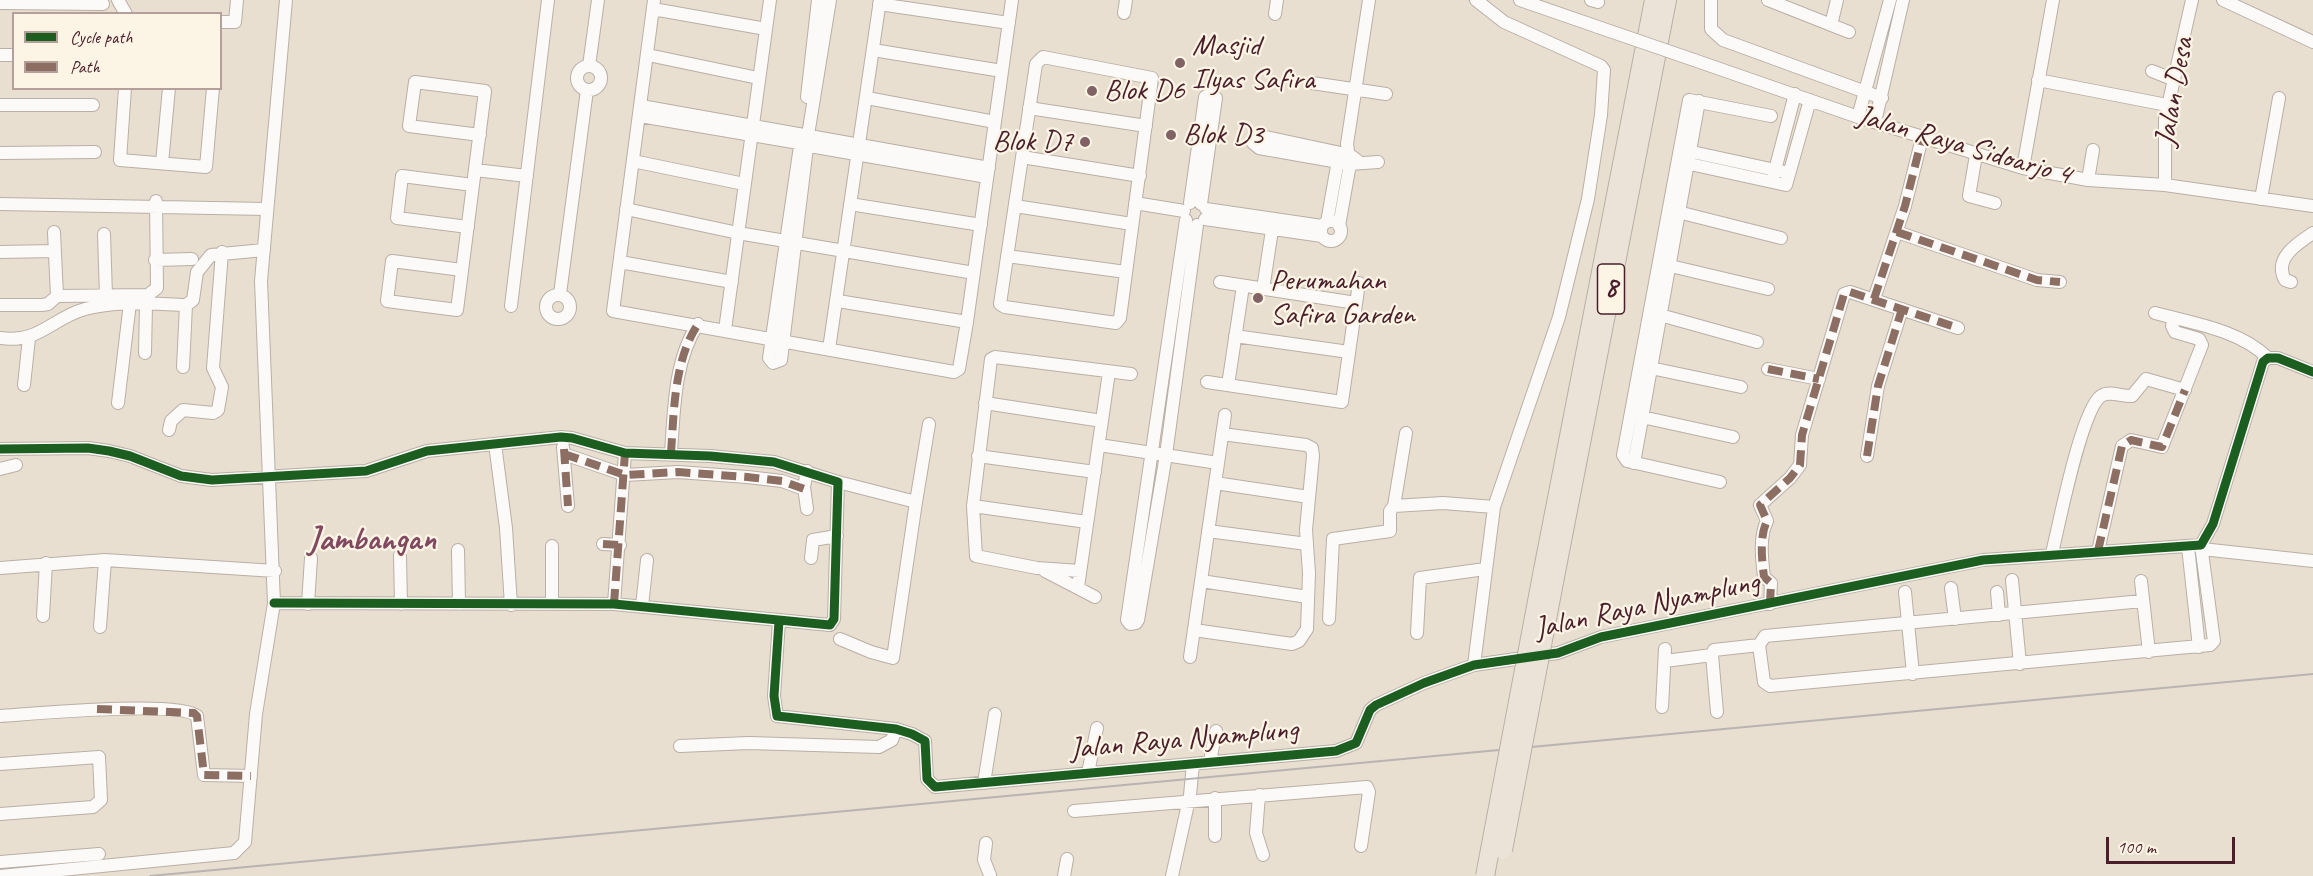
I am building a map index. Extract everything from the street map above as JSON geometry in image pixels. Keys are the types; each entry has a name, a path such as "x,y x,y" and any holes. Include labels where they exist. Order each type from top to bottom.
{"highway":[{"name":"8","path":"1498,876 1549,576 1654,0"},
{"name":"8","path":"1485,876 1667,0"}],"street":[{"path":"222,22 235,22 237,0"},
{"path":"0,876 234,853 245,842 256,714 274,603 275,571 268,486 261,312 266,206 286,0"},
{"path":"511,306 548,0"},
{"path":"560,294 587,90 593,90 601,82 599,71 589,66 598,0"},
{"path":"725,330 770,0"},
{"path":"778,340 818,40 818,0"},
{"path":"818,40 830,0"},
{"path":"765,29 654,5 613,311 698,324 956,372 959,369 967,322 1012,0"},
{"path":"1124,13 1126,0"},
{"path":"1275,14 1277,0"},
{"path":"1328,227 1347,156 1369,0"},
{"path":"1474,665 1494,507 1558,316 1588,199 1601,114 1604,70 1601,66 1504,22 1476,0"},
{"name":"Jalan Raya Sidoarjo 4","path":"1520,0 1858,117 2023,168 2088,180 2164,185 2313,206"},
{"path":"1711,0 1711,29 1723,40 1882,98"},
{"path":"1768,0 1849,32"},
{"path":"1831,25 1837,0"},
{"path":"1858,117 1890,0"},
{"path":"1875,122 1903,0"},
{"path":"2023,168 2053,0"},
{"name":"Jalan Desa","path":"2164,185 2163,153 2156,103 2161,74 2192,0"},
{"path":"2223,0 2313,42"},
{"path":"829,349 838,301 880,2 1009,23"},
{"path":"0,3 103,4"},
{"path":"873,50 1002,70"},
{"path":"648,55 758,78"},
{"path":"1043,57 1150,75 1152,80 1140,176 1120,318 1116,322 1001,306 1029,108 1036,64 1043,57"},
{"path":"2038,80 2156,103"},
{"path":"462,270 392,261 387,302 457,310 480,135 485,91 415,82 409,126 480,135"},
{"path":"1312,83 1386,94"},
{"path":"125,90 120,160 206,166 213,90"},
{"path":"162,163 169,90"},
{"path":"1196,213 1166,455 1138,620 1130,624 1127,620 1149,453 1196,213 1216,98 1211,93 1205,97 1196,213"},
{"path":"1771,183 1795,94"},
{"path":"867,98 995,122"},
{"path":"2261,199 2279,98"},
{"path":"1720,482 1634,463 1625,460 1623,455 1660,315 1663,264 1678,212 1689,100 1771,116"},
{"path":"1683,157 1771,183 1786,185 1810,100"},
{"path":"0,105 93,105"},
{"path":"1029,108 1146,126"},
{"path":"641,111 988,172"},
{"path":"1347,156 1259,148 1252,143 1256,137 1266,137 1378,162"},
{"path":"1874,299 1897,232 1922,138"},
{"path":"2088,180 2093,150"},
{"path":"0,153 95,152"},
{"path":"1976,155 1968,196 1995,202"},
{"path":"1022,157 1140,176"},
{"path":"1683,157 1776,169 1789,173"},
{"path":"1634,463 1642,417 1645,367 1683,157"},
{"path":"633,161 744,184"},
{"path":"475,170 527,176"},
{"path":"468,227 396,218 402,176 473,185"},
{"path":"1135,203 1196,213 1328,227"},
{"path":"0,204 266,206"},
{"path":"0,305 42,305 48,304 57,296 148,295 154,292 157,288 154,204"},
{"path":"850,204 981,225"},
{"path":"1015,206 1132,224"},
{"path":"626,209 738,232 974,273"},
{"path":"1678,212 1780,238"},
{"path":"1196,213 1272,230 1328,227"},
{"path":"1263,289 1272,230"},
{"path":"54,232 57,296"},
{"path":"1897,232 2037,280 2060,282"},
{"path":"2291,282 2282,276 2287,253 2313,233"},
{"path":"104,234 106,296"},
{"path":"0,338 15,340 29,338 84,309 130,303 186,305 194,300 195,279 202,263 211,255 222,252 264,250"},
{"path":"0,252 54,251"},
{"path":"169,430 171,421 183,410 213,412 218,410 222,387 213,368 222,252"},
{"path":"1007,256 1126,272"},
{"path":"155,260 192,260"},
{"path":"620,261 732,282"},
{"path":"1663,264 1768,289"},
{"path":"1220,282 1356,303"},
{"path":"1207,382 1342,402 1359,283"},
{"path":"1228,385 1243,286"},
{"path":"1770,604 1771,583 1764,577 1763,567 1764,514 1761,505 1790,478 1800,465 1802,435 1844,294 1850,292 1874,299 1958,328"},
{"path":"838,301 967,322"},
{"path":"118,403 130,303"},
{"path":"145,353 146,304"},
{"path":"183,367 186,305"},
{"path":"1867,456 1878,386 1902,309"},
{"path":"2155,313 2239,339 2268,358 2278,358 2313,372"},
{"path":"1660,315 1757,342"},
{"path":"2098,551 2123,443 2134,440 2162,447 2202,341 2175,332 2172,326 2174,318"},
{"path":"671,453 676,398 684,358 687,344 698,324"},
{"path":"1235,336 1349,352"},
{"path":"24,385 29,338"},
{"path":"1080,571 1037,568 977,557 973,506 993,357 1131,374"},
{"path":"2143,601 1765,636 1759,645 1764,682 1767,686 1913,674 2199,647 2213,643 2202,547 2213,524 2263,362 2268,358"},
{"path":"1645,367 1741,387"},
{"path":"1767,369 1819,379"},
{"path":"1078,587 1109,372"},
{"path":"2052,553 2078,448 2090,411 2097,400 2106,394 2134,395 2146,379 2185,390"},
{"path":"985,404 1102,421"},
{"path":"1190,657 1225,415"},
{"path":"1642,417 1733,437"},
{"path":"840,639 871,652 894,653 929,424"},
{"path":"1329,619 1333,538 1389,532 1390,510 1394,506 1407,433"},
{"path":"1194,630 1295,644 1307,632 1306,530 1313,456 1310,446 1222,434"},
{"path":"563,446 572,438 625,465 671,453 709,466 773,472 805,482"},
{"path":"1098,445 1218,463"},
{"path":"0,449 88,448 109,451 196,480 268,486 366,471 427,451 496,452 563,446 625,465 660,472 709,466 748,469 773,472 805,482 838,482 916,502"},
{"path":"563,446 568,506"},
{"path":"496,452 505,520 511,605"},
{"path":"978,456 1095,472"},
{"path":"0,470 16,465"},
{"path":"614,604 625,465"},
{"path":"805,482 807,509"},
{"path":"274,603 614,604 826,625 834,619 828,537 838,482"},
{"path":"1215,483 1309,497"},
{"path":"1394,506 1443,503 1494,507"},
{"path":"973,506 1087,522"},
{"path":"1208,531 1307,544"},
{"path":"811,558 813,540 828,537"},
{"path":"603,544 620,545"},
{"path":"552,546 552,604"},
{"path":"2188,547 2199,647"},
{"name":"Jalan Raya Nyamplung","path":"896,729 921,739 927,779 932,785 941,787 1346,749 1356,743 1370,710 1376,705 1424,683 1474,665 1558,653 1591,640 2003,557 2202,547 2313,561"},
{"path":"458,550 459,604"},
{"path":"399,555 401,604"},
{"path":"308,604 311,558"},
{"path":"0,568 105,560 275,571"},
{"path":"100,627 105,560"},
{"path":"642,606 647,560"},
{"path":"43,616 46,563"},
{"path":"1417,633 1420,578 1485,567"},
{"path":"1037,568 1095,597"},
{"path":"2012,580 2008,614 2015,665"},
{"path":"1201,581 1308,597"},
{"path":"2141,581 2149,652"},
{"path":"1951,588 1954,619"},
{"path":"1905,592 1913,674"},
{"path":"1997,592 2008,614"},
{"path":"2193,599 2209,597"},
{"path":"680,746 749,743 879,747 892,740 896,729 777,716 774,702 778,621"},
{"path":"1716,712 1712,655 1714,650 1759,645"},
{"path":"1662,707 1665,655 1712,655"},
{"path":"0,716 85,709 170,710 194,713 197,716 204,775 251,776"},
{"path":"984,783 995,714"},
{"path":"1088,773 1097,728"},
{"path":"1210,761 1216,731"},
{"path":"0,764 99,757 100,800 93,807 0,814"},
{"path":"1172,876 1189,801 1193,764"},
{"path":"1074,811 1368,787 1370,792 1361,846"},
{"path":"1258,795 1256,833 1263,855"},
{"path":"1215,798 1215,836"},
{"path":"986,843 984,860 989,876 1003,876"},
{"path":"0,862 99,854"},
{"path":"1064,876 1067,859"}],"railway":[{"path":"150,876 2313,674"}],"marked path":[{"path":"1874,299 1905,206 1922,138"},
{"path":"1897,232 2037,280 2060,282"},
{"path":"1770,604 1771,583 1764,577 1762,556 1762,541 1767,521 1760,505 1790,478 1800,465 1802,435 1844,294 1850,292 1958,328"},
{"path":"1867,456 1878,386 1902,309"},
{"path":"671,453 680,370 684,353 698,324"},
{"path":"1768,369 1819,379"},
{"path":"2098,551 2122,446 2131,440 2162,447 2185,390"},
{"path":"564,449 568,506"},
{"path":"614,604 625,453"},
{"path":"564,454 625,475 678,472 747,477 782,481 804,489"},
{"path":"603,544 620,545"},
{"path":"97,709 194,713 197,716 204,775 251,776"}],"cycle path":[{"path":"779,621 774,696 777,716 896,729 912,734 925,741 927,779 935,787 1336,751 1356,743 1370,710 1376,705 1424,683 1474,665 1558,653 1601,637 1983,560 2201,545 2213,524 2263,362 2268,358 2278,358 2313,372"},
{"path":"0,449 88,448 109,451 130,456 181,476 212,480 366,471 427,451 561,437 625,453 710,456 774,462 838,482 834,619 830,625 614,604 274,603"}],"place":[{"name":"Masjid Ilyas Safira","path":"1180,63"},
{"name":"Blok D6","path":"1092,91"},
{"name":"Blok D3","path":"1171,135"},
{"name":"Blok D7","path":"1085,142"},
{"name":"Perumahan Safira Garden","path":"1258,298"}],"district":[{"name":"Jambangan","path":"372,540"}]}
